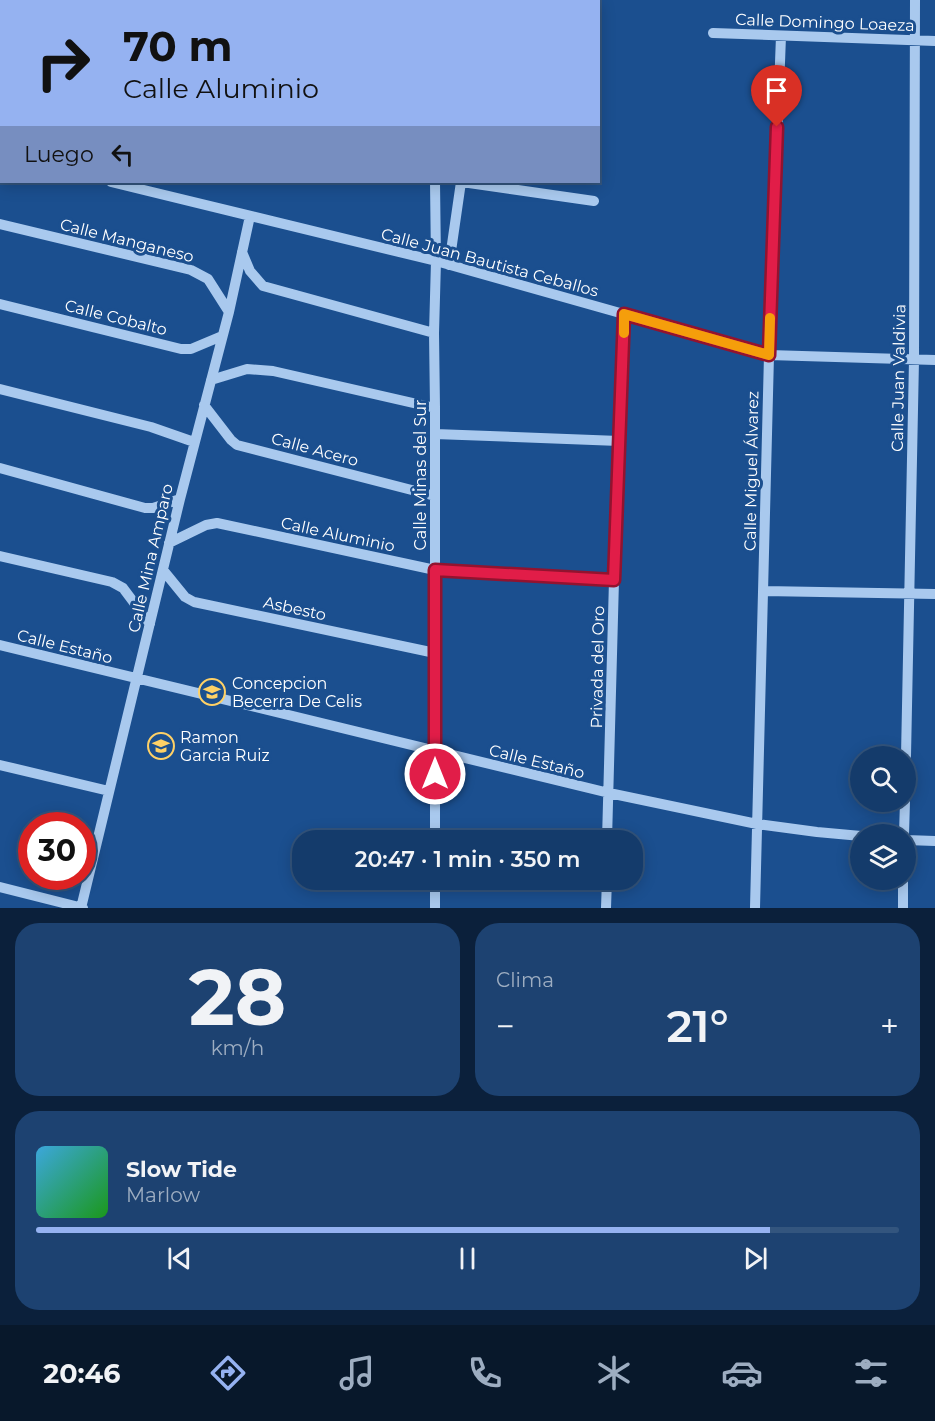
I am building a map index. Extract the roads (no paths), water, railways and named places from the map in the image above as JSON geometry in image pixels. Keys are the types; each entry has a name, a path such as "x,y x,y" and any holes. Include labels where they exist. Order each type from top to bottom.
{"street":[{"name":"Calle Juan Valdivia","path":"906,746 914,360 915,0"},
{"name":"Calle Domingo Loaeza","path":"713,33 935,41"},
{"name":"Calle Miguel Álvarez","path":"755,908 769,355 781,36"},
{"name":"Calle Juan Bautista Ceballos","path":"115,183 436,261 769,355 935,360"},
{"name":"Calle Minas del Sur","path":"435,183 435,830"},
{"path":"449,265 461,183"},
{"path":"468,183 594,201"},
{"name":"Calle Mina Amparo","path":"82,908 169,543 229,312 250,216"},
{"name":"Calle Manganeso","path":"0,224 190,270 208,279 229,312"},
{"path":"242,252 250,271 263,286 434,333"},
{"name":"Calle Cobalto","path":"0,303 181,349 191,349 222,336"},
{"name":"Privada del Oro","path":"608,830 614,580 624,314"},
{"path":"211,380 247,369 273,371 435,408"},
{"path":"0,389 151,427 194,442"},
{"name":"Calle Acero","path":"204,405 237,445 435,496"},
{"path":"435,434 619,441"},
{"path":"0,468 145,508 153,508 180,499"},
{"name":"Calle Aluminio","path":"169,543 206,525 217,523 435,570 614,580"},
{"path":"0,556 112,582 123,588 150,624"},
{"name":"Asbesto","path":"163,570 185,597 194,602 435,653"},
{"path":"764,591 935,594"},
{"name":"Calle Estaño","path":"0,645 609,794 758,824 850,835"},
{"path":"0,765 109,792"},
{"path":"916,841 935,842"},
{"path":"0,887 82,908"},
{"path":"435,890 435,908"},
{"path":"606,890 606,908"},
{"path":"903,890 903,908"}],"place":[{"name":"Concepcion Becerra De Celis","path":"212,692"},
{"name":"Ramon Garcia Ruiz","path":"161,746"}]}
